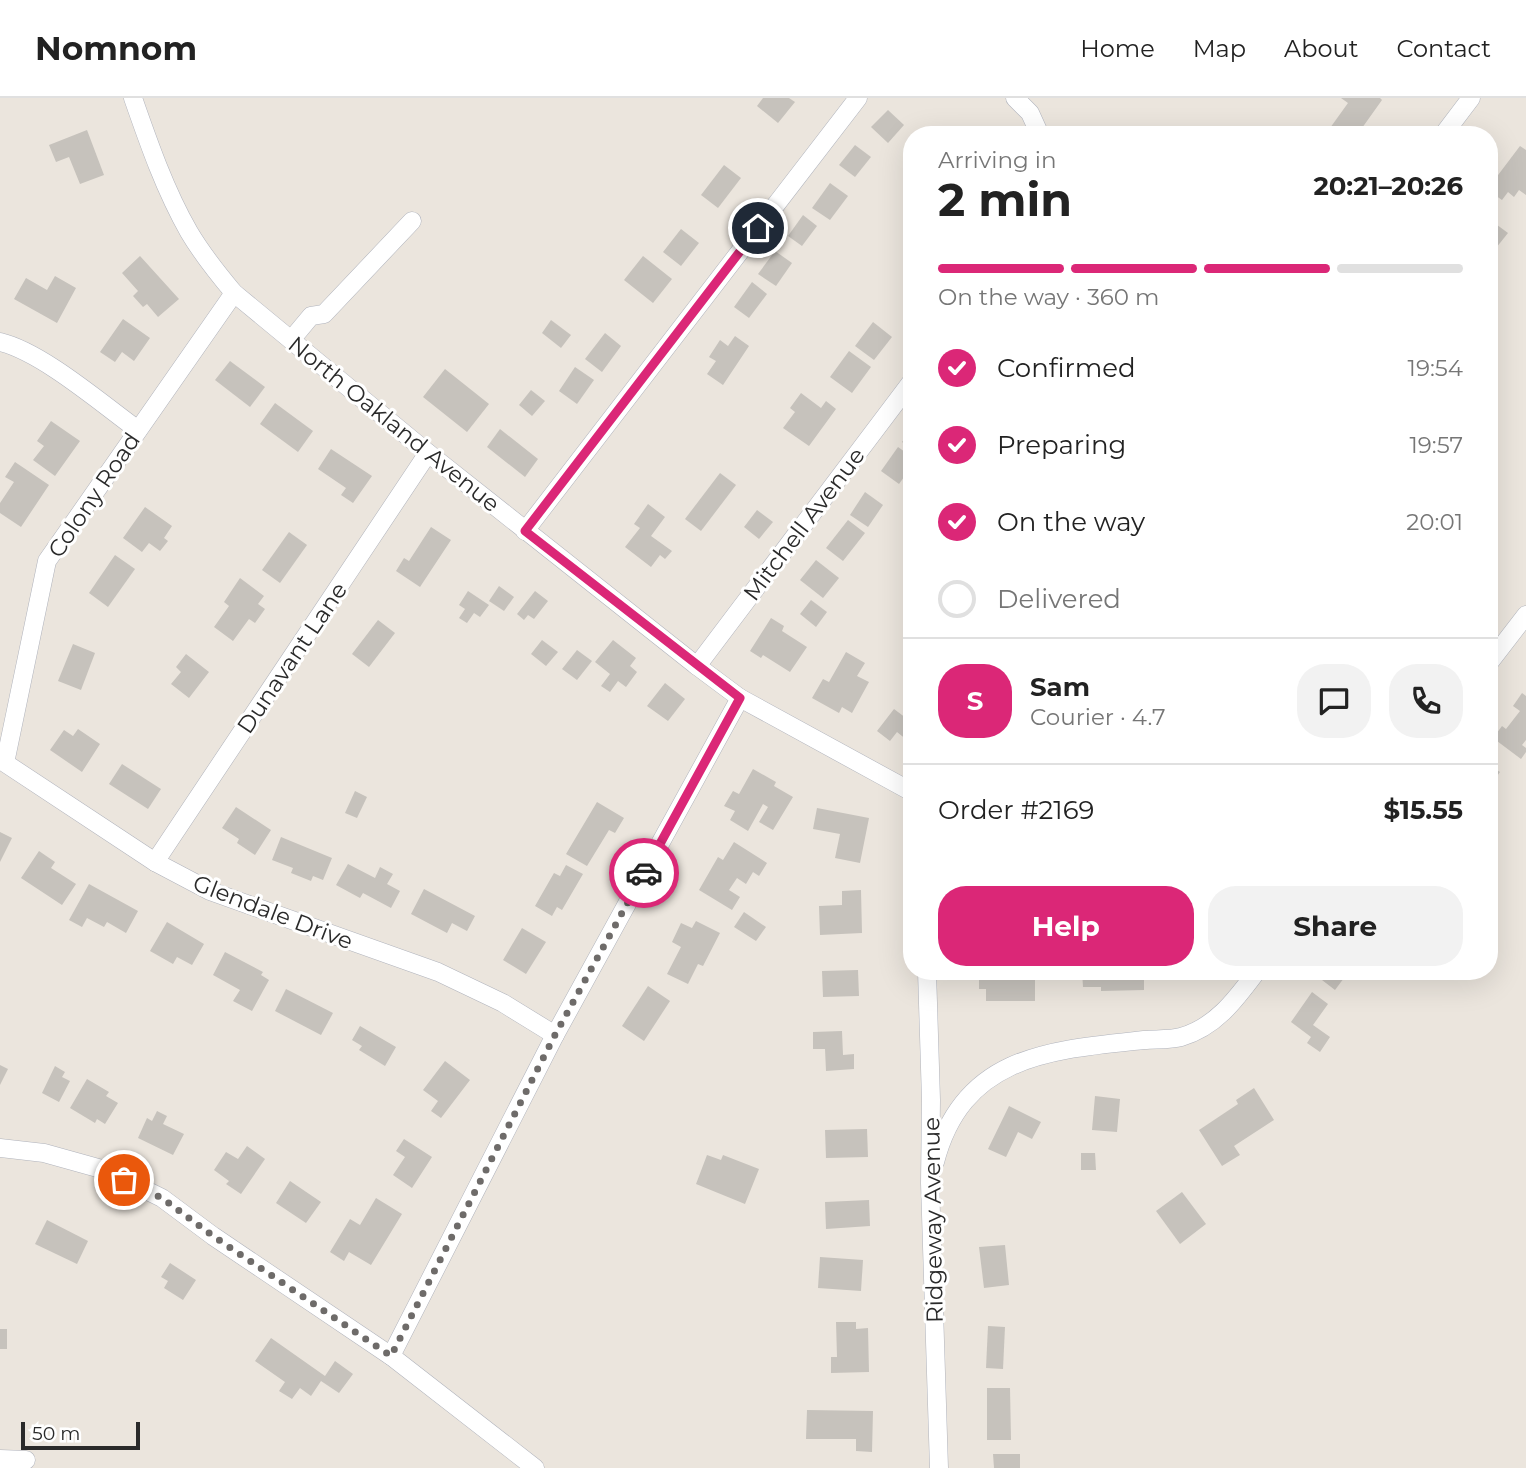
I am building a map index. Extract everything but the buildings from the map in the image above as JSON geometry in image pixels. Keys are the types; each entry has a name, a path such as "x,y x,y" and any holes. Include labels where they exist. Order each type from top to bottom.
{"street":[{"name":"North Oakland Avenue","path":"134,98 163,178 190,233 210,264 234,293 525,531 740,698 903,787"},
{"path":"525,531 858,98"},
{"path":"1450,126 1471,98"},
{"path":"1016,99 1030,113 1036,126"},
{"path":"291,340 310,316 324,314 412,220"},
{"name":"Colony Road","path":"5,764 47,561 234,293"},
{"path":"0,342 45,363 138,430"},
{"name":"Mitchell Avenue","path":"697,666 903,393"},
{"name":"Dunavant Lane","path":"155,862 428,453"},
{"path":"1498,651 1526,615"},
{"path":"391,1356 555,1035 740,698"},
{"name":"Glendale Drive","path":"5,764 155,862 209,891 438,972 503,1003 555,1035"},
{"name":"Ridgeway Avenue","path":"927,980 931,1100 930,1183 939,1468"},
{"path":"930,1183 938,1150 954,1115 978,1086 1011,1064 1048,1054 1181,1037 1214,1022 1250,980"},
{"path":"0,1148 44,1153 105,1170 162,1198 213,1236 391,1356 535,1468"},
{"path":"0,1459 26,1460"}],"way so far":[{"path":"124,1180 162,1198 213,1236 391,1356 555,1035 644,873"}],"route":[{"path":"644,873 740,698 525,531 758,228"}]}
